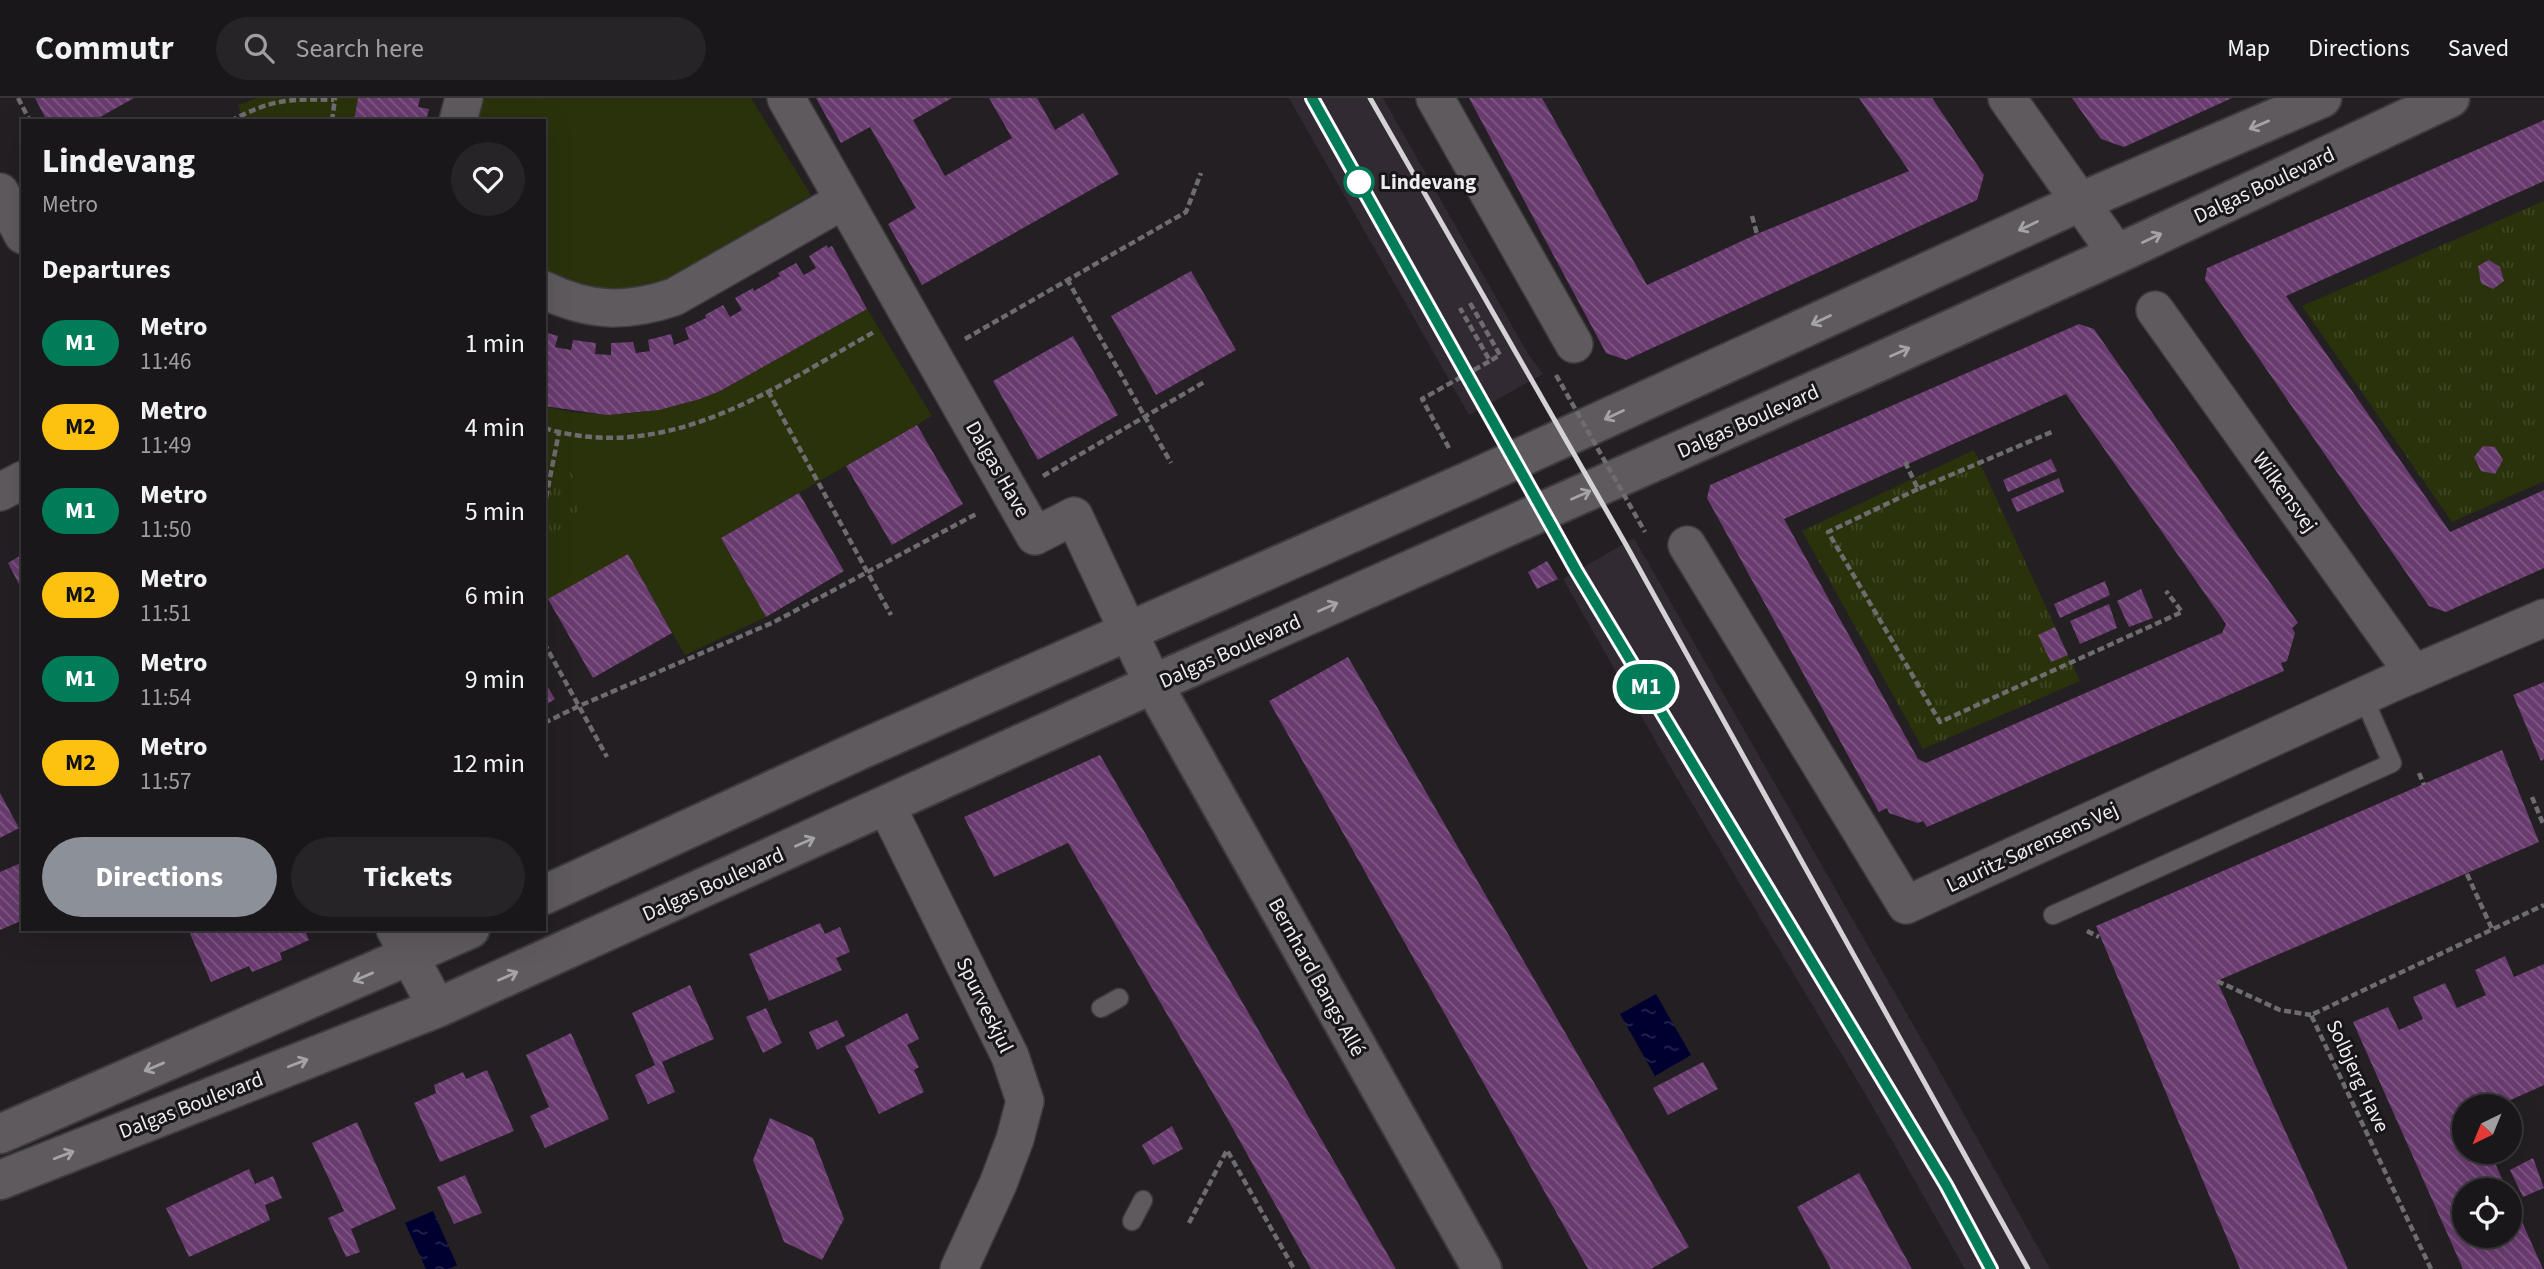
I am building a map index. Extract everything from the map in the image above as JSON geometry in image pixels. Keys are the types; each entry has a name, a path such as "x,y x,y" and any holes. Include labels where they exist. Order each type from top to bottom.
{"street":[{"path":"459,119 464,98"},
{"name":"Dalgas Have","path":"786,98 1035,536 1074,516 1153,684"},
{"path":"1435,98 1565,359"},
{"path":"2007,98 2117,254"},
{"path":"546,894 860,750 1469,481 2080,202 2322,98"},
{"name":"Dalgas Boulevard","path":"0,1180 437,1008 1153,684 1657,462 2117,254 2449,98"},
{"path":"0,192 21,231"},
{"path":"546,291 587,306 645,307 674,297 844,200"},
{"name":"Wilkensvej","path":"2155,310 2414,674"},
{"path":"0,492 21,482"},
{"name":"Lauritz Sørensens Vej","path":"1687,545 1906,905 2363,696 2544,618"},
{"name":"Bernhard Bangs Allé","path":"1153,684 1482,1269"},
{"name":"Spurveskjul","path":"860,750 1010,1056 1025,1101 998,1184 960,1269"},
{"path":"0,1134 402,943 460,931"},
{"path":"402,943 437,1008"}],"lane":[{"path":"2053,915 2392,763 2363,696"},
{"path":"1101,1008 1119,998"},
{"path":"1132,1221 1143,1200"}],"path":[{"path":"18,98 29,119"},
{"path":"234,119 256,108 293,99 335,99 332,119"},
{"path":"934,357 1186,212 1201,173"},
{"path":"1752,216 1757,234"},
{"path":"1067,279 1171,463"},
{"path":"1469,481 1422,399 1500,355 1470,303"},
{"path":"1460,308 1490,361"},
{"path":"546,429 603,437 657,433 689,427 730,412 908,312"},
{"path":"1565,359 1644,532"},
{"path":"546,722 774,622 1012,494 1206,381"},
{"path":"768,391 891,615"},
{"path":"2054,430 1917,489 1828,532 1940,722 2182,611 2166,591"},
{"path":"546,498 559,432"},
{"path":"1905,462 1917,489"},
{"path":"546,647 607,757"},
{"path":"2532,797 2544,826"},
{"path":"2467,874 2492,929"},
{"name":"Solbjerg Have","path":"2431,1269 2311,1015 2544,906"},
{"path":"2217,981 2280,1010 2311,1015"},
{"path":"1189,1223 1227,1150 1294,1269"}],"shaded area":[{"path":"1289,98 1383,98 1528,354 1543,374 1469,415"},
{"path":"1634,538 2050,1269 1965,1269 1563,579"}],"green space":[{"path":"257,98 358,98 354,119 242,119 238,105"},
{"path":"478,98 751,98 811,195 658,285 607,294 546,279 546,119 471,119"},
{"path":"2544,201 2544,481 2452,522 2302,306"},
{"path":"867,309 932,416 721,538 766,617 685,655 628,555 546,601 546,406 589,414 633,413 677,405 720,391"},
{"path":"1974,450 2080,681 1923,749 1802,531"},
{"path":"546,462 560,465 571,473 578,485 578,510 571,522 560,530 546,534"}],"water":[{"path":"1656,994 1691,1055 1655,1076 1620,1014"},
{"path":"433,1211 457,1265 449,1269 426,1269 405,1223"}],"building":[{"path":"35,98 134,98 97,119 46,119"},
{"path":"358,98 420,98 418,107 429,109 426,119 354,119"},
{"path":"816,98 952,98 913,120 945,176 1012,138 989,98 1037,98 1055,130 1083,113 1119,174 922,285 888,224 916,208 870,127 841,143"},
{"path":"1469,98 1542,98 1647,285 1757,234 1909,171 1859,98 1932,98 1984,175 1977,200 1626,360 1606,353"},
{"path":"2072,98 2232,98 2124,147 2101,139"},
{"path":"2544,120 2544,181 2286,296 2450,532 2544,490 2544,568 2446,612 2429,606 2205,280 2207,268"},
{"path":"827,245 828,248 832,246 867,309 720,391 700,399 659,410 607,415 546,406 546,333 558,336 555,347 571,350 573,340 596,343 595,354 611,355 611,343 633,342 636,353 650,351 648,340 671,334 674,345 689,339 685,328 706,318 705,315 723,305 730,317 742,310 735,298 753,288 754,291 796,263 804,275 816,268 809,256"},
{"path":"2489,260 2500,267 2504,281 2493,289 2481,283 2478,266"},
{"path":"1191,271 1236,350 1156,395 1111,316"},
{"path":"2079,324 2094,329 2298,623 2292,628 2295,633 2287,661 2281,663 2284,671 1927,827 1923,821 1918,823 1889,813 1887,808 1879,812 1707,498 1710,485","holes":["2066,394 2226,624 2222,633 1926,763 1918,759 1784,519"]},
{"path":"1073,336 1118,415 1038,460 993,381"},
{"path":"917,425 963,504 892,545 846,466"},
{"path":"2483,446 2495,447 2503,460 2495,474 2481,471 2474,457"},
{"path":"2051,459 2057,471 2008,492 2003,480"},
{"path":"2059,478 2064,492 2017,512 2011,499"},
{"path":"799,493 844,571 766,617 721,538"},
{"path":"628,554 672,633 593,678 548,599"},
{"path":"21,555 21,588 8,563"},
{"path":"1547,561 1558,579 1537,589 1528,572"},
{"path":"2105,581 2110,595 2060,618 2054,604"},
{"path":"2141,589 2153,618 2129,627 2117,601"},
{"path":"2109,604 2117,628 2080,644 2070,621"},
{"path":"2055,627 2068,655 2051,662 2038,635"},
{"path":"1348,657 1689,1247 1651,1269 1588,1269 1269,701"},
{"path":"2544,682 2544,759 2541,761 2513,695"},
{"path":"546,684 555,699 546,705"},
{"path":"2502,750 2539,842 2217,981 2348,1269 2240,1269 2096,926"},
{"path":"1100,755 1396,1269 1311,1269 1068,843 994,877 964,817"},
{"path":"0,793 19,828 0,838"},
{"path":"21,863 21,921 0,930 0,872"},
{"path":"820,923 825,934 840,927 850,952 836,958 842,970 769,1001 749,954"},
{"path":"189,931 305,931 309,940 280,953 282,960 252,972 249,966 211,982"},
{"path":"2505,956 2514,977 2544,964 2544,1085 2522,1095 2452,1094 2452,1164 2495,1164 2502,1178 2452,1178 2452,1244 2353,1022 2388,1007 2399,1030 2423,1019 2413,997 2445,983 2457,1008 2486,995 2475,970"},
{"path":"690,985 714,1039 662,1062 675,1092 648,1104 635,1075 655,1065 632,1013"},
{"path":"766,1008 782,1043 763,1053 746,1017"},
{"path":"907,1013 919,1039 907,1045 919,1067 914,1070 924,1092 879,1114 845,1046"},
{"path":"837,1020 845,1036 817,1050 809,1032"},
{"path":"571,1033 609,1119 545,1148 530,1116 549,1107 526,1055"},
{"path":"1703,1062 1718,1089 1668,1115 1653,1088"},
{"path":"487,1070 514,1131 440,1162 414,1103 436,1093 434,1085 463,1072 466,1079"},
{"path":"770,1118 813,1138 844,1219 822,1260 784,1242 753,1160"},
{"path":"357,1122 396,1209 351,1229 360,1252 346,1257 328,1218 344,1211 312,1143"},
{"path":"1172,1126 1183,1149 1153,1165 1142,1145"},
{"path":"2533,1158 2544,1188 2523,1197 2522,1178 2514,1178 2510,1170"},
{"path":"249,1169 255,1184 273,1176 282,1198 265,1205 270,1220 189,1257 166,1208"},
{"path":"1859,1173 1912,1269 1831,1269 1797,1207"},
{"path":"465,1175 482,1213 454,1224 437,1187"},
{"path":"2522,1222 2543,1269 2463,1269 2454,1248 2522,1248"}],"railway":[{"path":"1311,98 1576,570 1946,1185 1991,1269"},
{"path":"1370,98 1625,543 2028,1269"}],"metro line":[{"name":"M1","path":"1312,98 1576,570 1946,1185 1991,1269"}],"place":[{"name":"Lindevang","path":"1359,182"}]}
